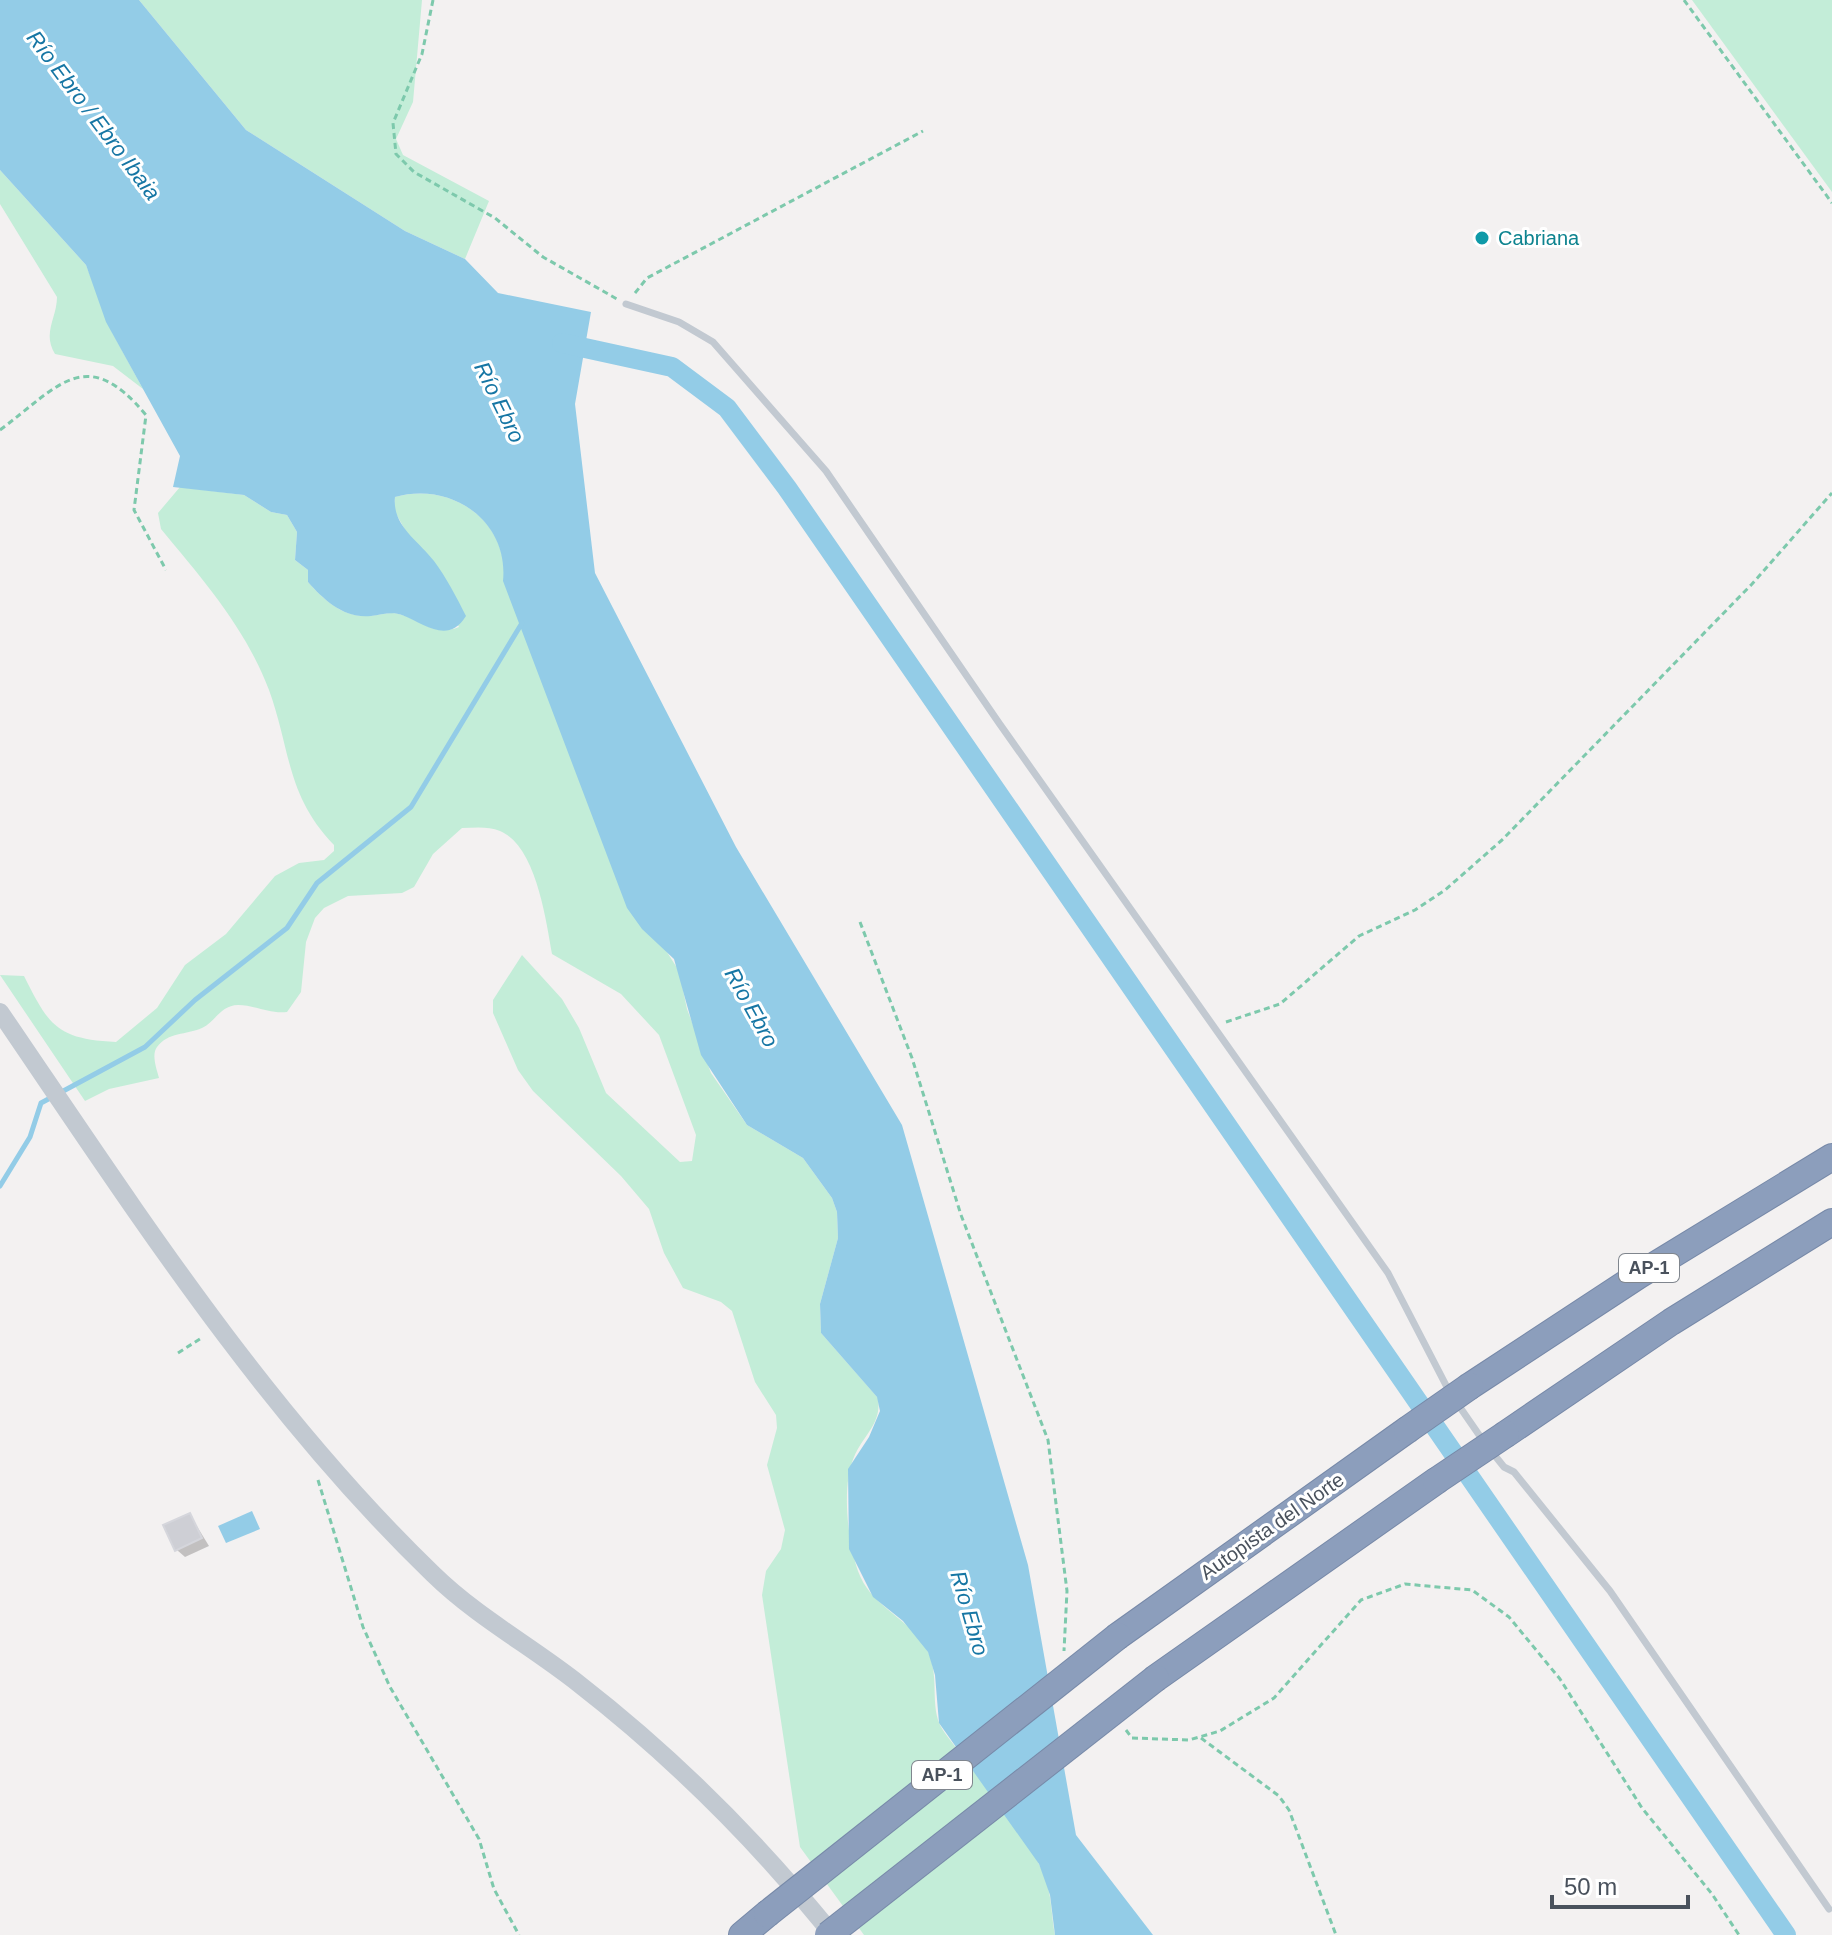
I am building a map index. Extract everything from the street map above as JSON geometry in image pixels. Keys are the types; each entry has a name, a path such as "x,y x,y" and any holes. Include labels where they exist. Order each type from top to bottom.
{"highway":[{"name":"Autopista del Norte","path":"742,1935 1118,1636 1470,1386 1639,1275 1832,1157"},
{"name":"AP-1","path":"831,1935 1156,1678 1436,1481 1671,1322 1832,1222"}],"street":[{"path":"0,1012 174,1269 323,1454 436,1577 470,1606 578,1683 680,1769 781,1871 831,1935"}],"lane":[{"path":"626,304 679,322 713,342 826,471 999,723 1388,1273 1424,1336 1439,1373 1470,1425 1504,1467 1514,1472 1610,1591 1831,1908"}],"path":[{"path":"433,0 422,54 393,123 396,154 414,172 495,218 555,264 626,304 647,278 923,131"},
{"path":"1684,0 1832,203"},
{"path":"0,430 82,374 96,376 124,388 146,415 134,510 166,570"},
{"path":"1215,1025 1280,1004 1359,936 1415,910 1445,890 1502,840 1752,584 1832,493"},
{"path":"860,922 912,1058 961,1215 1048,1440 1067,1591 1064,1651"},
{"path":"178,1353 219,1326"},
{"path":"323,1454 316,1469 322,1498 363,1627 390,1687 479,1839 494,1889 519,1935"},
{"path":"1122,1725 1132,1738 1189,1740 1220,1731 1274,1698 1361,1600 1405,1584 1472,1590 1509,1617 1560,1679 1642,1808 1712,1894 1739,1935"},
{"path":"1199,1737 1279,1796 1297,1830 1336,1935"}],"green space":[{"path":"139,0 422,0 413,102 396,139 403,155 489,201 465,259 405,231 246,130"},
{"path":"1692,0 1832,0 1832,192"},
{"path":"0,170 86,265 112,332 143,389 113,366 55,354 50,332 57,297 0,204"},
{"path":"180,487 244,495 271,512 287,515 297,532 295,560 308,570 308,582 341,610 358,616 395,613 435,629 459,627 394,510 395,497 436,495 455,501 472,510 497,540 503,560 504,581 665,949 679,971 687,1009 711,1073 747,1125 803,1158 832,1198 837,1212 838,1238 820,1304 821,1333 878,1398 877,1415 854,1457 848,1483 849,1530 858,1571 870,1593 915,1633 929,1653 940,1725 1037,1860 1049,1890 1055,1935 864,1935 800,1847 762,1595 766,1571 781,1549 785,1530 767,1465 777,1428 776,1415 755,1382 732,1311 721,1302 683,1288 664,1253 649,1209 621,1176 533,1091 518,1070 493,1013 493,1000 522,955 562,999 579,1028 606,1093 680,1162 692,1161 696,1135 659,1035 621,994 552,954 537,885 531,868 512,839 495,829 462,828 433,854 414,887 402,893 348,896 324,908 315,918 306,942 301,992 287,1012 244,1005 227,1008 202,1028 161,1042 154,1054 159,1078 109,1089 85,1101 0,975 24,976 41,1007 57,1027 80,1037 116,1042 157,1008 185,965 226,934 275,876 299,863 324,860 334,851 334,845 318,826 298,790 269,690 248,645 222,605 161,529 158,513"}],"water":[{"path":"0,0 139,0 246,130 405,231 465,259 498,293 591,312 575,404 595,573 736,847 902,1125 1028,1565 1076,1835 1153,1935 1055,1935 1050,1895 1039,1864 939,1723 935,1675 928,1652 903,1621 873,1597 849,1549 848,1469 869,1437 880,1411 877,1397 821,1333 820,1304 838,1238 837,1212 832,1198 803,1158 747,1125 701,1055 674,959 642,929 627,908 503,581 497,540 472,510 455,501 436,495 395,497 395,507 402,524 438,567 466,616 452,629 436,630 398,614 352,614 328,601 308,582 308,570 295,560 297,532 287,515 271,512 244,495 173,487 180,456 106,322 86,265 0,170"},
{"path":"252,1511 260,1529 226,1543 218,1526"}],"building":[{"path":"190,1513 202,1538 175,1551 163,1525"}],"waterway":[{"path":"562,343 672,367 727,408 787,488 1786,1935"},
{"path":"0,1186 30,1137 41,1103 145,1047 195,1000 287,928 317,883 411,807 522,623"}],"place":[{"name":"Cabriana","path":"1482,238"}],"water label":[{"name":"Río Ebro / Ebro Ibaia","path":"94,115"},
{"name":"Río Ebro","path":"500,402"},
{"name":"Río Ebro","path":"752,1007"},
{"name":"Río Ebro","path":"970,1613"}]}
